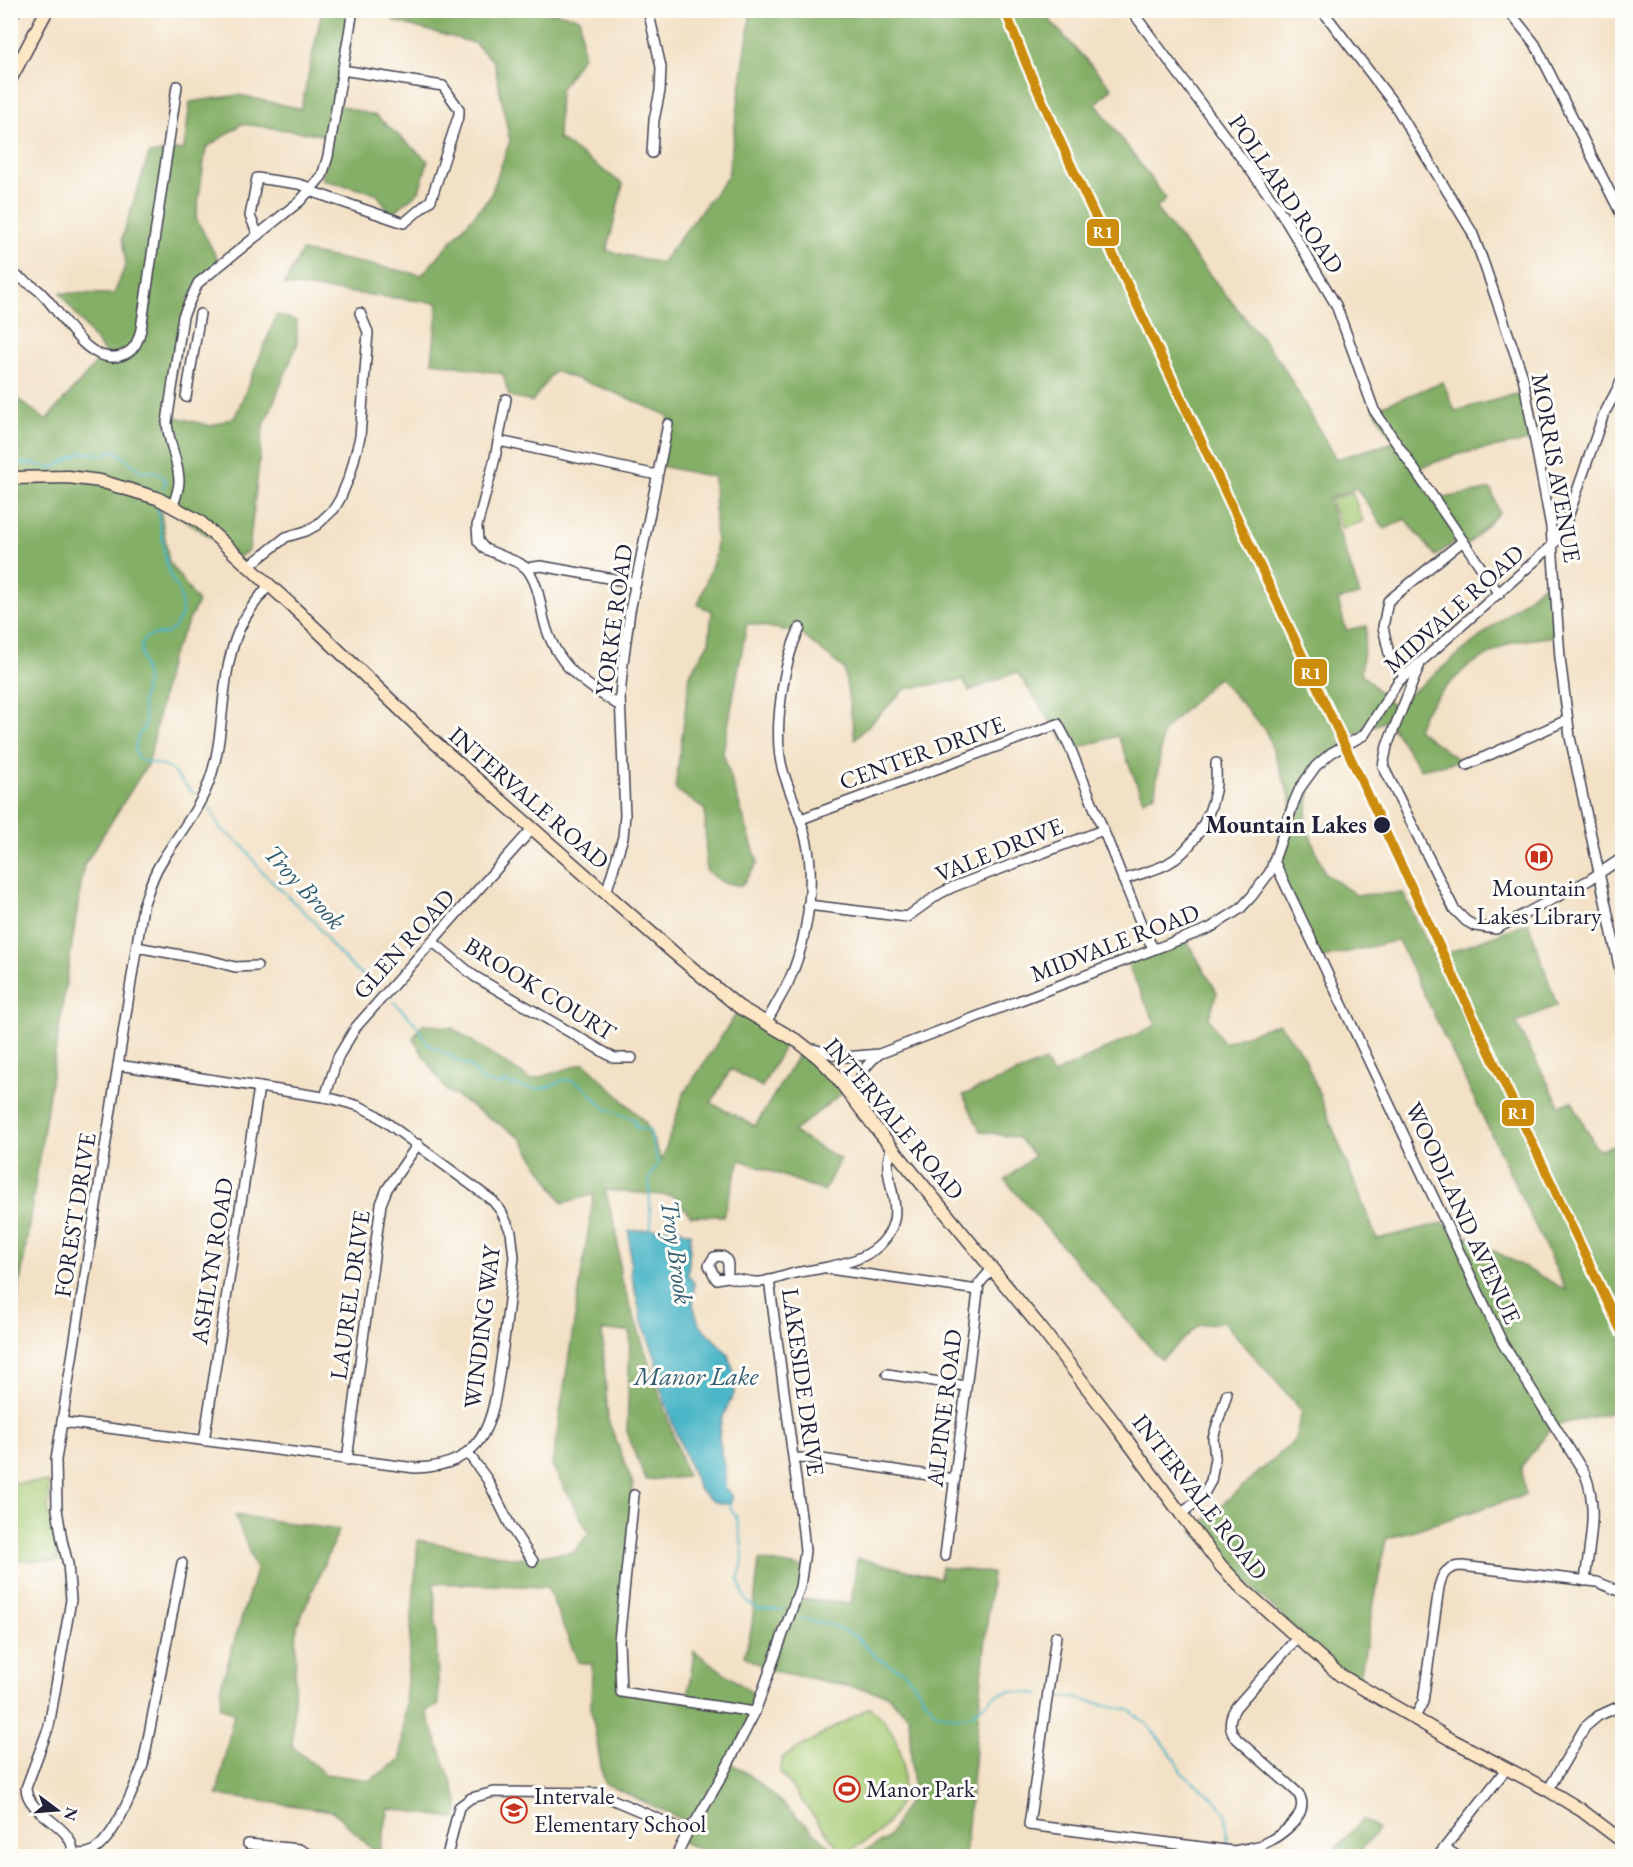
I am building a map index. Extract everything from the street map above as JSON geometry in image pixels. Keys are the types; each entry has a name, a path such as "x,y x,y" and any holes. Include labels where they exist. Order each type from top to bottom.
{"street":[{"path":"10,80 47,10"},
{"path":"173,505 179,477 167,422 183,316 198,284 311,190 326,168 353,10"},
{"path":"648,10 661,66 652,153"},
{"name":"POLLARD ROAD","path":"1131,10 1264,188 1307,254 1336,305 1374,410 1499,594"},
{"name":"MORRIS AVENUE","path":"1322,10 1394,104 1472,232 1523,377 1547,504 1567,720 1623,980"},
{"path":"1508,10 1535,44 1623,216"},
{"path":"258,235 250,216 257,178 298,184 404,224 431,200 459,109 443,86 342,70"},
{"path":"10,272 38,290 93,352 116,357 127,354 132,349 141,329 177,86"},
{"path":"249,566 286,537 317,525 334,509 340,499 350,475 360,437 368,332 360,313"},
{"path":"186,398 200,314"},
{"path":"179,341 194,343"},
{"name":"MIDVALE ROAD","path":"800,1042 833,1056 857,1057 879,1054 1210,928 1230,916 1252,896 1275,863 1294,802 1308,776 1325,758 1364,735 1390,694 1405,676 1552,545 1564,526 1603,416 1623,380"},
{"path":"506,399 489,483 477,526 478,541 484,548 526,567 541,566 636,583"},
{"name":"YORKE ROAD","path":"606,893 623,837 625,815 620,706 623,663 636,583 668,424"},
{"path":"498,441 657,475"},
{"name":"INTERVALE ROAD","path":"10,478 68,477 100,481 173,505 199,520 431,739 532,829 739,1007 800,1042 832,1071 1112,1420 1221,1566 1243,1589 1340,1675 1414,1719 1548,1790 1581,1810 1623,1841"},
{"path":"1405,676 1390,658 1383,627 1388,601 1463,541"},
{"path":"526,567 535,580 545,625 561,658 589,687 620,706"},
{"name":"FOREST DRIVE","path":"73,1855 72,1844 62,1830 32,1804 26,1794 26,1788 49,1726 71,1600 68,1564 60,1532 55,1484 56,1460 143,906 155,873 199,804 211,777 228,665 239,629 269,585"},
{"path":"766,1023 795,967 808,905 810,866 808,846 779,751 781,703 791,646 800,628"},
{"path":"1421,663 1383,760 1387,777 1454,909 1466,921 1482,928 1496,929 1589,880 1623,858"},
{"path":"1467,765 1567,720"},
{"name":"CENTER DRIVE","path":"801,819 1057,724 1069,745 1103,830"},
{"path":"1123,880 1170,863 1186,848 1198,832 1213,801 1216,788 1216,763"},
{"name":"GLEN ROAD","path":"325,1097 338,1057 356,1027 532,829"},
{"path":"1103,830 1146,936 1154,950"},
{"name":"VALE DRIVE","path":"808,905 907,917 953,887 1103,830"},
{"name":"WOODLAND AVENUE","path":"1275,863 1503,1344 1590,1485 1593,1508 1585,1581"},
{"name":"BROOK COURT","path":"432,941 474,976 614,1058 632,1058"},
{"path":"136,947 235,967 256,966"},
{"path":"862,1110 857,1094 862,1074 866,1065 879,1054"},
{"name":"WINDING WAY","path":"62,1422 347,1460 426,1468 450,1462 467,1452 482,1437 494,1410 513,1269 513,1244 507,1221 493,1201 418,1144 375,1114 359,1106 325,1097 118,1065"},
{"name":"ASHLYN ROAD","path":"204,1441 259,1087"},
{"name":"LAUREL DRIVE","path":"347,1460 381,1204 387,1189 418,1144"},
{"name":"LAKESIDE DRIVE","path":"676,1857 687,1831 696,1821 722,1776 755,1712 796,1598 803,1569 805,1551 769,1280 866,1255 882,1244 894,1219 895,1207 888,1171 888,1156 892,1148"},
{"path":"820,1268 978,1290"},
{"name":"ALPINE ROAD","path":"945,1556 978,1290 979,1284 992,1269"},
{"path":"727,1277 757,1282 769,1280"},
{"path":"887,1374 966,1386"},
{"path":"1180,1514 1202,1497 1211,1481 1215,1458 1213,1438 1227,1395"},
{"path":"467,1452 488,1479 511,1527 533,1560"},
{"path":"794,1458 822,1459 955,1479"},
{"path":"634,1495 619,1641 621,1692 755,1712"},
{"path":"73,1855 88,1852 106,1838 131,1794 143,1765 183,1563"},
{"path":"1414,1719 1423,1702 1439,1587 1441,1576 1445,1571 1461,1566 1585,1581 1607,1585 1623,1592"},
{"path":"1056,1636 1029,1825 1233,1851 1262,1844 1283,1832 1300,1813 1301,1798 1291,1786 1233,1735 1230,1723 1230,1717 1236,1707 1297,1638"},
{"path":"1548,1790 1585,1727 1598,1716 1623,1705"},
{"path":"1438,1857 1507,1768"},
{"path":"447,1857 459,1807 471,1798 494,1792 597,1793 687,1831"},
{"path":"248,1844 299,1849 312,1857"},
{"path":"1445,1848 1457,1857"}],"green space":[{"path":"542,10 580,18 583,56 560,90 558,138 623,184 607,251 661,263 728,176 751,11 1046,11 1052,23 1112,88 1096,104 1166,199 1156,209 1280,361 1336,459 1394,442 1374,409 1443,382 1455,411 1524,392 1535,440 1459,454 1413,470 1434,500 1491,489 1499,513 1464,548 1458,539 1436,556 1405,519 1385,529 1356,488 1328,499 1360,595 1338,600 1346,630 1367,626 1361,673 1394,707 1547,582 1555,636 1512,642 1468,666 1424,712 1417,729 1460,761 1420,769 1388,720 1348,736 1312,783 1305,823 1325,873 1356,895 1403,893 1435,958 1528,922 1557,1005 1516,1023 1560,1106 1572,1101 1597,1150 1622,1143 1622,1410 1553,1426 1521,1467 1525,1495 1386,1539 1358,1688 1192,1531 1294,1441 1302,1411 1224,1322 1199,1325 1161,1360 1005,1180 1034,1156 1019,1138 980,1131 963,1095 1045,1061 1052,1075 1156,1025 1126,961 1186,940 1217,992 1209,1018 1223,1043 1279,1023 1304,1056 1377,1239 1443,1223 1566,1290 1398,940 1319,959 1274,867 1292,802 1266,731 1218,677 1163,731 1155,794 1143,800 1118,736 1070,750 1017,672 969,691 963,680 905,689 855,739 844,669 800,633 747,623 723,753 758,863 741,886 722,882 706,870 705,810 675,789 690,674 709,642 712,611 698,605 716,553 714,477 659,466 669,416 611,391 554,371 532,402 509,396 503,374 432,362 438,303 284,285 302,251 422,275 490,197 510,141 494,62 474,43 393,21 397,11"},
{"path":"322,11 355,11 338,105 376,116 428,161 419,191 392,214 376,193 322,180 331,136 242,124 206,148 196,218 220,264 189,297 168,415 211,426 235,417 277,315 297,321 297,345 263,428 249,550 239,557 159,502 169,562 198,602 170,659 149,762 84,865 11,1343 11,394 46,420 105,353 60,293 114,294 126,264 122,238 149,154 184,149 190,102 239,95 301,109"},
{"path":"1352,492 1363,521 1342,529 1331,500"},
{"path":"740,1008 789,1037 762,1087 731,1069 711,1103 755,1126 802,1049 846,1090 793,1132 840,1159 824,1191 740,1160 723,1216 691,1216 673,1196 605,1190 617,1234 620,1275 687,1477 646,1480 627,1434 630,1331 602,1331 608,1420 633,1484 619,1688 687,1702 694,1651 758,1697 730,1763 751,1776 841,1856 715,1856 682,1842 690,1823 604,1783 591,1709 592,1664 578,1662 547,1587 434,1583 439,1705 426,1711 458,1800 457,1819 389,1808 379,1856 333,1811 217,1795 234,1713 220,1707 222,1682 256,1570 235,1515 339,1530 297,1626 292,1746 325,1774 370,1780 401,1759 418,1540 515,1558 574,1552 589,1533 552,1465 594,1194 563,1203 521,1138 446,1090 413,1039 422,1024 452,1028 531,1080 585,1063 645,1122 662,1160 683,1095"},
{"path":"49,1482 48,1507 58,1561 11,1560 11,1483"},
{"path":"857,1558 940,1578 941,1567 992,1573 965,1856 855,1856 887,1839 913,1792 909,1717 886,1694 769,1670 744,1656 751,1631 759,1560 805,1568 799,1599 851,1603"},
{"name":"Manor Park","path":"870,1707 882,1718 898,1745 904,1777 902,1793 897,1808 888,1822 867,1840 843,1854 780,1772 783,1757"},
{"path":"1363,1819 1378,1830 1356,1856 1329,1856"}],"water":[{"name":"Manor Lake","path":"679,1227 682,1231 691,1233 688,1275 694,1283 693,1305 699,1324 727,1353 734,1371 734,1394 721,1420 719,1438 725,1488 733,1496 730,1504 713,1501 699,1489 673,1425 657,1377 656,1359 643,1325 631,1273 629,1231"}],"waterway":[{"name":"Troy Brook","path":"10,464 29,463 52,468 83,452 102,455 114,450 141,471 152,471 161,475 166,481 163,488"},
{"name":"Troy Brook","path":"157,505 166,562 172,580 178,588 182,615 175,627 167,634 147,637 141,648 146,684 142,704 145,725 138,735 135,746 136,754 143,761 170,769 194,793"},
{"name":"Troy Brook","path":"210,808 220,828 244,847 262,872 314,921 333,947 354,969 378,986"},
{"name":"Troy Brook","path":"394,1002 415,1023 429,1045 471,1067 482,1081 499,1085 505,1082 534,1089 545,1088 563,1080 574,1081 584,1087 605,1108 635,1120 636,1127 650,1131 658,1164 649,1179 651,1229"},
{"name":"Troy Brook","path":"728,1503 737,1519 742,1545 743,1561 738,1581 747,1602 759,1609 782,1610"},
{"name":"Troy Brook","path":"800,1618 831,1625 855,1636 878,1659 907,1675 936,1713 954,1717 971,1715 994,1696 1009,1691 1040,1694"},
{"name":"Troy Brook","path":"1055,1697 1070,1697 1129,1710 1146,1723 1176,1760 1181,1772 1217,1801 1226,1814 1228,1843"}],"transit line":[{"name":"R1","path":"1005,10 1070,163 1622,1333"}],"place":[{"name":"Mountain Lakes","path":"1382,825"},
{"name":"Mountain Lakes Library","path":"1539,857"},
{"name":"Manor Park","path":"847,1789"},
{"name":"Intervale Elementary School","path":"514,1810"}]}
